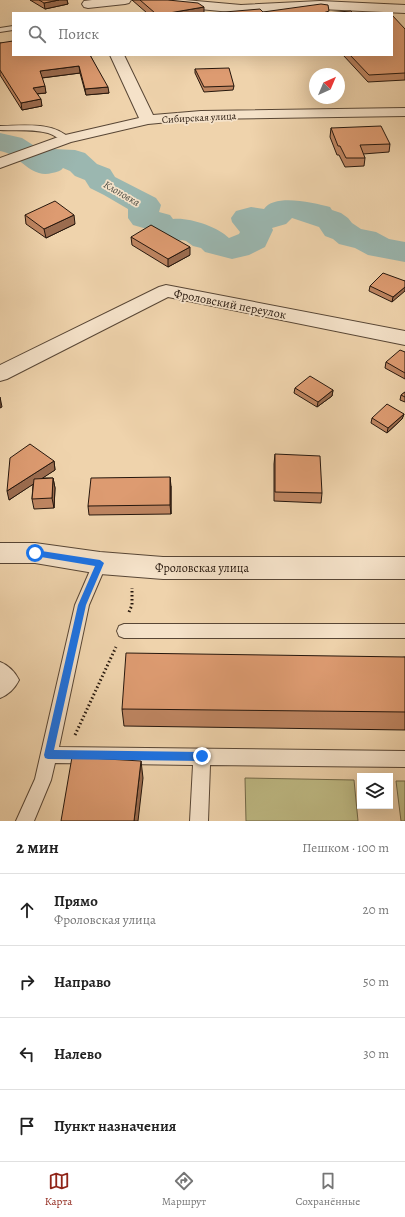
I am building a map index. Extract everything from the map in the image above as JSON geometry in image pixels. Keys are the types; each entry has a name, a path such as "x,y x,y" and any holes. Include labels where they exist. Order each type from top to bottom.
{"street":[{"path":"89,6 125,0"},
{"path":"148,0 241,9 320,5 405,9"},
{"path":"117,56 148,120"},
{"name":"Сибирская улица","path":"0,163 66,139 148,120 201,115 405,112"},
{"name":"Фроловский переулок","path":"0,374 166,291 405,338"},
{"name":"Фроловская улица","path":"0,552 35,553 100,563 163,568 405,568"}],"lane":[{"path":"0,30 12,28"},
{"path":"0,128 49,130 59,133 66,139"},
{"path":"25,821 43,780 82,605 100,563"},
{"path":"124,631 405,631"},
{"path":"0,669 11,680 0,691"},
{"path":"48,755 405,759"},
{"path":"199,821 202,756"}],"path":[{"path":"66,755 124,631 132,605 132,566"}],"shaded area":[{"path":"245,778 354,780 358,821 246,821"},
{"path":"396,781 405,781 405,821 401,821"}],"building":[{"path":"39,0 59,0 44,3"},
{"path":"140,0 168,0 198,3 204,7 175,12 154,12"},
{"path":"321,4 328,5 329,11 326,12 263,12"},
{"path":"260,9 263,12 225,12"},
{"path":"393,16 405,29 405,73 369,75 351,56 393,56"},
{"path":"12,41 12,56 91,56 108,87 85,89 79,66 40,71 45,86 33,88 41,99 21,103 0,70 0,43"},
{"path":"229,68 234,86 204,87 195,69"},
{"path":"381,126 390,144 360,145 365,158 346,158 340,146 338,146 331,128"},
{"path":"55,201 74,215 44,229 25,215"},
{"path":"151,225 190,247 168,259 131,237"},
{"path":"383,273 405,281 405,287 393,297 370,286"},
{"path":"400,350 405,352 405,373 386,362"},
{"path":"310,376 333,390 318,402 295,388"},
{"path":"387,404 404,414 388,428 372,418"},
{"path":"30,444 54,461 7,491 10,458"},
{"path":"275,454 320,456 322,493 275,492"},
{"path":"170,477 170,505 88,506 91,478"},
{"path":"53,478 52,498 32,499 34,479"},
{"path":"126,653 405,657 405,712 122,709"},
{"path":"72,757 141,761 134,821 61,821"}],"waterway":[{"name":"Клоповка","path":"0,142 12,144 23,151"},
{"name":"Клоповка","path":"32,157 41,161 45,166 51,164 53,158 75,159 75,163 80,164 86,170 99,175 101,182 145,205 143,212 144,218 159,222 166,232 170,233 172,229 180,228 187,231 194,231 205,239 211,239 217,245 232,249 253,240 257,230 248,222 247,218 255,217 271,219 278,215 278,212 287,209"},
{"name":"Клоповка","path":"298,210 319,214 321,217 330,220 337,225 337,229 345,232 351,237 364,239 380,248 405,252"}],"route":[{"path":"35,553 100,563 82,605 48,755 202,756"}]}
